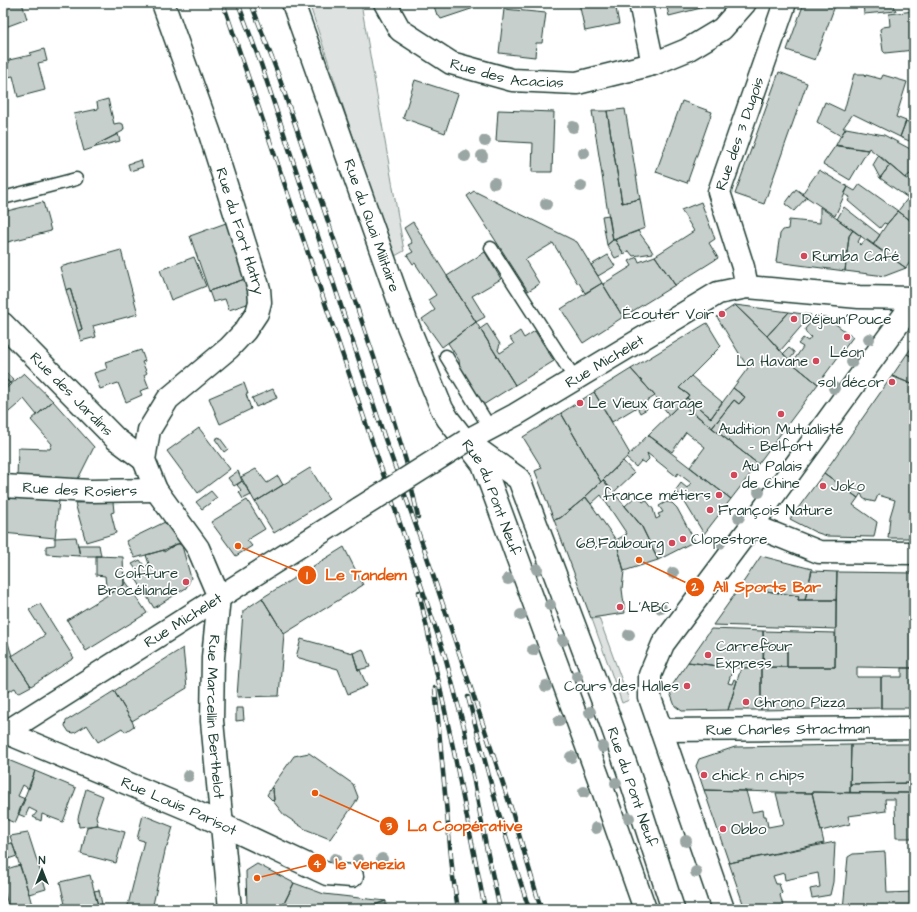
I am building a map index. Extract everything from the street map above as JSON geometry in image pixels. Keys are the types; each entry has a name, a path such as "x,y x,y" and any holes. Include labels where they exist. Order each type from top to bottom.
{"street":[{"name":"Rue du Fort Hatry","path":"144,460 149,430 168,399 229,348 252,322 257,313 260,302 259,289 210,134 163,3"},
{"name":"Rue du Quai Militaire","path":"293,3 406,321 442,409 466,441"},
{"name":"Rue des Acacias","path":"385,3 400,30 450,63 512,80 577,83 653,64 687,50 722,29 745,3"},
{"path":"640,3 653,64"},
{"name":"Rue des 3 Dugois","path":"747,287 743,267 719,192 785,3"},
{"name":"Rue Michelet","path":"4,732 466,441 575,379 718,293 747,287 859,297 914,298"},
{"path":"723,909 650,698 650,675 663,644 752,525 914,302"},
{"name":"Rue des Jardins","path":"3,324 116,439 144,460"},
{"name":"Rue du Pont Neuf","path":"466,441 483,464 599,779 645,909"},
{"name":"Rue du Pont Neuf","path":"466,441 519,479 607,712 673,909"},
{"path":"144,460 156,490 198,548 219,597"},
{"name":"Rue des Rosiers","path":"3,486 90,491 156,490"},
{"path":"752,525 819,552 914,553"},
{"name":"Rue Marcellin Berthelot","path":"219,597 213,657 212,721 230,909"},
{"name":"Rue Charles Stractman","path":"661,730 914,728"},
{"name":"Rue Louis Parisot","path":"4,732 191,810 327,874 352,876"}],"lane":[{"path":"3,198 76,179"},
{"path":"491,248 575,379"},
{"path":"446,356 490,428"}],"shaded area":[{"path":"309,3 361,3 404,251 395,256 369,185"},
{"path":"599,618 629,700 622,703 592,619"}],"building":[{"path":"3,3 22,3 27,19 3,28"},
{"path":"433,3 472,3 474,8 441,19 437,15"},
{"path":"579,3 615,3 619,24 585,31"},
{"path":"666,3 700,3 701,8 669,16"},
{"path":"804,3 836,3 815,60 787,50"},
{"path":"863,3 893,3 896,11 864,14"},
{"path":"504,9 546,13 542,43 536,43 535,57 499,53"},
{"path":"914,11 914,50 885,53 883,51 880,29 890,26 889,14"},
{"path":"44,49 47,61 38,63 45,90 18,97 13,76 3,78 3,65 9,63 9,60 31,55 30,53"},
{"path":"779,72 807,83 764,204 735,194"},
{"path":"854,74 864,74 865,77 866,75 881,79 883,75 907,82 896,117 906,121 900,137 853,114 843,128 846,128 841,136 817,122 825,102 844,111"},
{"path":"415,80 458,94 445,133 403,118"},
{"path":"108,99 114,124 123,124 123,131 96,145 96,147 84,151 74,114 98,109 97,102"},
{"path":"682,101 712,112 687,183 656,172"},
{"path":"625,109 640,199 622,203 607,111"},
{"path":"498,110 554,112 552,172 532,172 533,143 496,141"},
{"path":"592,111 607,111 622,203 640,199 645,228 613,240 607,207"},
{"path":"906,121 914,125 914,143 900,137"},
{"path":"846,128 884,135 914,151 914,171 905,178 869,148 868,150 837,146 836,145 841,135"},
{"path":"118,134 120,141 96,147 96,145"},
{"path":"836,145 868,150 850,180 823,164"},
{"path":"879,155 890,165 880,178 873,165"},
{"path":"141,160 143,167 130,171 128,164"},
{"path":"890,165 905,178 914,183 914,223 898,211 908,198 880,178"},
{"path":"819,170 848,187 835,216 802,194"},
{"path":"860,184 898,211 887,224 884,223 880,228 848,201 850,197 844,194 848,187 855,191"},
{"path":"796,189 807,197 794,211 785,204"},
{"path":"474,191 577,242 602,283 585,293 553,243 525,260 539,283 528,291 467,196"},
{"path":"43,202 51,231 4,243 3,212"},
{"path":"701,202 715,239 709,243 718,258 675,285 655,256 694,231 681,210"},
{"path":"820,207 853,230 849,236 845,271 776,262 780,234 783,230 788,229 789,220 820,223"},
{"path":"844,207 880,235 873,245 837,219"},
{"path":"898,211 914,223 914,256 906,268 873,245"},
{"path":"609,215 613,240 607,245 602,216"},
{"path":"413,222 476,322 442,347 422,319 435,310 428,300 436,295 415,263 413,264 407,255 413,252 408,245 412,243 404,228"},
{"path":"226,223 245,279 209,291 190,236"},
{"path":"853,230 861,236 858,242 861,245 866,239 906,268 885,276 845,271 849,236"},
{"path":"638,231 653,253 633,256 629,251 624,254 615,240"},
{"path":"615,240 624,254 615,258 607,245"},
{"path":"121,250 138,314 93,326 96,337 81,341 78,331 82,329 70,288 66,290 60,267"},
{"path":"485,252 501,279 472,296 485,317 476,322 447,276"},
{"path":"608,255 615,266 598,276 591,265"},
{"path":"655,256 675,285 623,317 603,284 632,266 629,261 637,257 639,262"},
{"path":"194,257 206,286 171,300 160,270"},
{"path":"245,279 249,291 247,292 249,298 247,304 229,310 225,299 213,302 209,291"},
{"path":"602,283 623,317 583,343 561,309"},
{"path":"70,288 82,329 78,331 66,290"},
{"path":"735,305 751,307 789,312 767,336"},
{"path":"735,305 792,363 818,384 758,464 712,428 734,400 739,404 745,397 733,388 748,368 717,317"},
{"path":"789,312 811,315 780,351 767,336"},
{"path":"816,316 826,317 853,337 818,384 792,363 803,347 798,344 803,338 808,341 811,337 806,333 805,329"},
{"path":"476,322 515,385 483,405 460,370 459,360 448,343"},
{"path":"707,323 721,346 679,388 689,395 669,415 655,396 631,369"},
{"path":"487,324 500,344 498,350 500,353 514,344 510,338 520,331 524,338 535,331 554,361 515,385 480,329"},
{"path":"914,344 914,358 907,354"},
{"path":"789,348 794,352 794,354 789,360 783,354"},
{"path":"141,350 145,361 142,362 147,373 144,375 149,388 140,391 142,395 126,402 118,383 100,389 94,373 107,369 105,362"},
{"path":"907,354 914,358 914,385 892,376"},
{"path":"631,369 655,396 644,403 647,409 640,413 637,407 612,422 594,392"},
{"path":"3,370 14,380 10,383 3,377"},
{"path":"24,373 53,401 37,415 24,399 3,417 3,391"},
{"path":"691,376 722,402 711,418 687,398 689,395 679,388"},
{"path":"892,376 914,385 914,538 888,538 890,517 895,500 878,495 875,502 866,500 863,498 861,493 858,498 824,473"},
{"path":"3,377 10,383 3,389"},
{"path":"244,383 251,409 220,424 209,398"},
{"path":"733,388 745,397 739,404 734,400 712,428 681,403 687,398 711,418"},
{"path":"273,389 277,398 256,407 252,398"},
{"path":"594,392 630,454 601,482 561,413"},
{"path":"53,401 94,447 78,479 17,478 18,448 50,449 52,444 31,420"},
{"path":"681,403 758,464 731,499 690,467 705,447 686,432 672,452 648,435"},
{"path":"561,413 601,482 586,497 560,518 554,520 535,471 542,468 523,437"},
{"path":"199,428 230,469 198,493 167,451"},
{"path":"648,435 731,499 704,534 681,496 675,491 681,483 687,488 691,483 678,473 676,476 647,453 649,459 645,463 641,461 636,467 626,458"},
{"path":"219,437 228,449 224,452 215,439"},
{"path":"623,461 634,473 614,492 603,480"},
{"path":"310,468 329,499 274,533 255,502"},
{"path":"256,469 267,483 278,476 283,485 255,502 241,477"},
{"path":"238,471 242,481 234,486 228,478"},
{"path":"824,473 858,498 853,505 877,522 874,537 827,536 815,532 790,519"},
{"path":"603,480 641,525 658,560 624,571 616,540 627,534 601,495 591,504 585,497"},
{"path":"242,481 251,495 243,499 239,492 241,490 237,485"},
{"path":"211,491 217,498 202,509 196,502"},
{"path":"637,495 643,502 646,500 653,509 656,519 660,517 658,514 663,512 659,506 666,502 672,503 677,508 695,541 658,560 642,527 625,506"},
{"path":"3,497 59,501 55,538 3,533"},
{"path":"586,497 616,540 624,571 622,589 625,613 591,618 554,520 560,518"},
{"path":"247,500 265,529 247,540 252,546 236,556 211,522"},
{"path":"113,502 114,512 111,513 116,533 86,542 75,503"},
{"path":"165,522 180,543 164,550 135,558 126,541"},
{"path":"76,537 80,556 46,554 46,546 55,545 55,538"},
{"path":"176,544 182,546 191,578 186,588 154,608 133,574 138,572 132,564 140,560 145,567 149,564 146,555 164,550 164,552"},
{"path":"78,545 99,545 101,556 80,556"},
{"path":"344,547 363,585 284,634 262,598"},
{"path":"96,556 123,557 124,585 110,593 106,586 105,576 96,575"},
{"path":"761,556 812,569 805,600 798,600 799,596 740,587"},
{"path":"812,571 837,572 836,600 805,600"},
{"path":"837,572 914,573 914,668 857,667 857,677 881,677 881,708 761,710 761,667 835,667"},
{"path":"124,579 147,613 86,651 67,620 124,585"},
{"path":"740,587 799,596 798,600 836,600 836,629 713,625"},
{"path":"262,598 284,634 279,696 237,697 243,611"},
{"path":"40,604 74,658 31,686 12,656 45,635 29,610"},
{"path":"711,629 763,631 763,665 742,663 741,668 733,668 688,662"},
{"path":"763,631 835,633 835,667 787,667 787,647 773,647 773,643 763,643"},
{"path":"301,639 353,653 358,670 360,670 367,686 348,694 338,669 296,657"},
{"path":"8,643 12,656 31,686 18,693 15,688 5,693 3,690 3,646"},
{"path":"763,643 773,643 773,647 787,647 787,667 741,668 742,663 763,665"},
{"path":"183,648 187,688 132,721 114,691"},
{"path":"363,649 370,667 358,670 353,653"},
{"path":"688,662 733,668 728,683 732,684 734,679 737,681 728,710 682,711 675,706 669,690"},
{"path":"761,667 761,710 728,710 741,668"},
{"path":"902,668 914,668 914,708 881,708 881,677 902,677"},
{"path":"114,691 134,726 125,732 122,728 98,742 87,725 74,733 69,732 65,726 66,721"},
{"path":"236,708 243,708 244,720 236,721"},
{"path":"914,744 914,783 850,784 851,745"},
{"path":"851,745 850,793 704,790 696,766 699,759 735,747"},
{"path":"309,753 353,784 358,797 330,839 305,829 284,815 273,801 273,789 271,788 294,756"},
{"path":"8,760 35,771 29,789 23,785 18,796 25,799 15,823 3,818 3,763"},
{"path":"35,771 76,788 63,822 42,814 41,821 33,817 37,812 29,808 25,817 18,814"},
{"path":"914,783 914,793 850,793 850,784"},
{"path":"271,788 273,789 273,801 267,795"},
{"path":"86,789 103,796 96,816 98,825 79,827 78,818"},
{"path":"704,790 746,791 752,812 763,810 768,827 784,824 776,793 812,793 824,843 729,863"},
{"path":"812,792 914,793 914,838 896,838 895,799 885,799 886,811 848,816 850,824 821,831"},
{"path":"143,815 173,827 166,847 152,909 127,909 144,841 137,839"},
{"path":"97,825 125,832 116,863 81,854 87,827"},
{"path":"28,833 46,889 29,894 10,836"},
{"path":"835,842 833,882 830,895 812,898 810,889 820,887 818,873 785,880 784,873 773,876 776,884 779,884 782,893 780,895 784,909 745,909 729,863"},
{"path":"12,843 17,856 8,859 3,845"},
{"path":"885,852 887,893 914,892 914,909 843,909 848,857 853,854"},
{"path":"257,864 294,883 283,906 266,909 247,909 246,871"},
{"path":"20,865 33,909 9,909 3,886 3,870"},
{"path":"90,875 99,909 66,909 60,882"},
{"path":"294,883 324,894 386,901 360,909 281,909"},
{"path":"99,890 103,909 99,909 94,891"},
{"path":"386,901 386,909 376,909 375,905"}],"railway":[{"path":"223,3 445,656 464,727 486,846 500,909"},
{"path":"238,3 261,64 384,436 426,554 512,811 541,909"},
{"path":"251,3 278,74 377,366 406,461 418,517"},
{"path":"419,592 454,752 485,909"},
{"path":"435,688 453,877 458,909"},
{"path":"468,697 499,814 529,909"}],"place":[{"name":"Rumba Café","path":"804,256"},
{"name":"Écouter Voir","path":"722,314"},
{"name":"Déjeun'Pouce","path":"794,319"},
{"name":"Léon","path":"847,337"},
{"name":"La Havane","path":"816,361"},
{"name":"sol décor","path":"892,382"},
{"name":"Le Vieux Garage","path":"580,403"},
{"name":"Audition Mutualiste - Belfort","path":"781,414"},
{"name":"Au Palais de Chine","path":"734,475"},
{"name":"Joko","path":"823,486"},
{"name":"france métiers","path":"719,495"},
{"name":"François Nature","path":"710,510"},
{"name":"Clopestore","path":"683,539"},
{"name":"68,Faubourg","path":"672,543"},
{"name":"Le Tandem","path":"238,546"},
{"name":"All Sports Bar","path":"639,560"},
{"name":"Coiffure Brocéliande","path":"186,582"},
{"name":"L'ABC","path":"620,607"},
{"name":"Carrefour Express","path":"708,655"},
{"name":"Cours des Halles","path":"687,686"},
{"name":"Chrono Pizza","path":"746,702"},
{"name":"chick n chips","path":"704,775"},
{"name":"La Coopérative","path":"315,793"},
{"name":"Obbo","path":"723,829"},
{"name":"le venezia","path":"257,878"}]}
